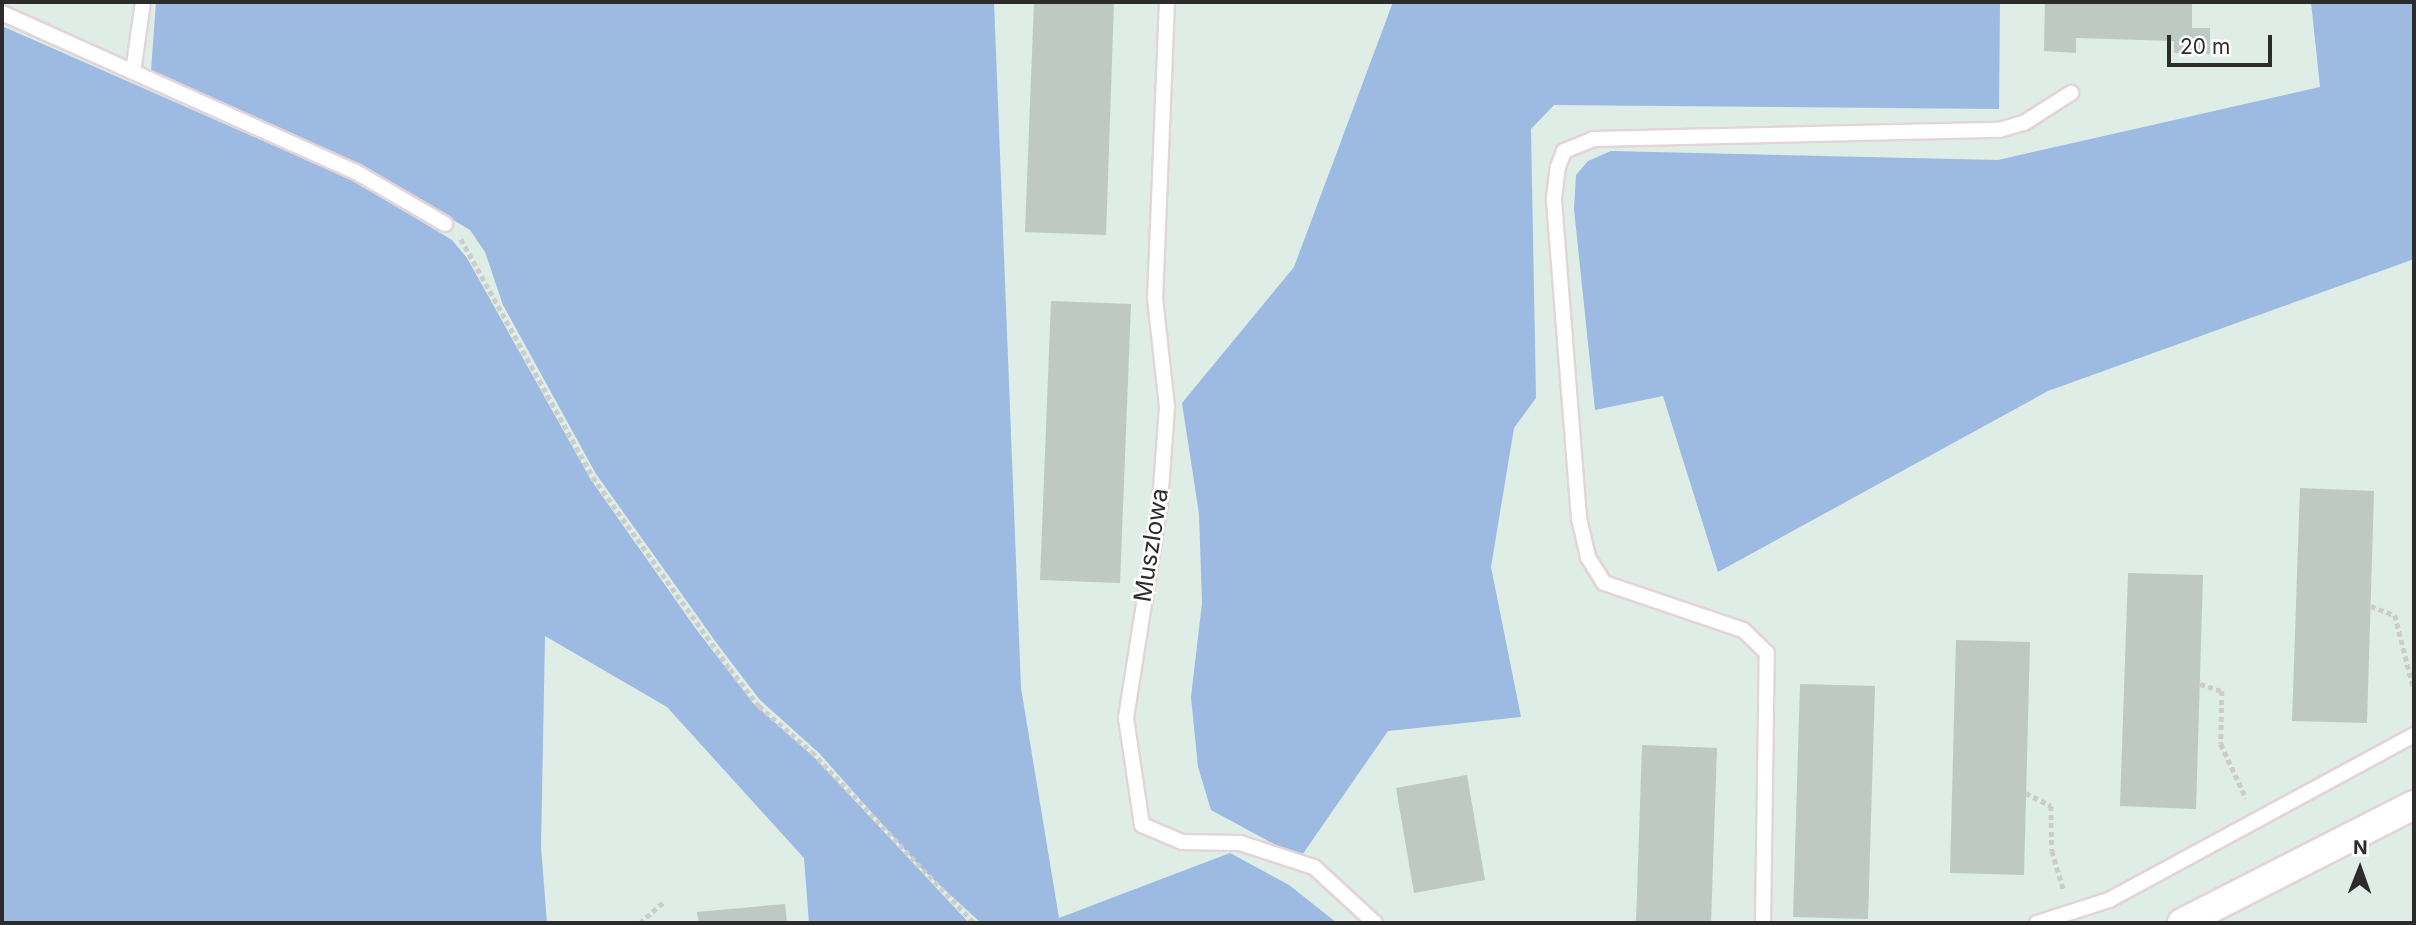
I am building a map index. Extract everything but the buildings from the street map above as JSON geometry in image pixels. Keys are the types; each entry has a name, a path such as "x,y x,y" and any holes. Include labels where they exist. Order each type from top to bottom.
{"street":[{"path":"2182,923 2414,805"}],"lane":[{"path":"133,72 143,2"},
{"name":"Muszlowa","path":"1167,2 1154,298 1167,407 1160,503 1126,718 1142,825 1182,842 1240,843 1314,867 1375,923"},
{"path":"2,13 356,172 446,224"},
{"path":"1763,923 1767,653 1743,630 1604,583 1588,557 1577,491 1554,198 1558,167 1564,151 1593,139 1998,131 2024,123 2071,93"},
{"path":"2037,923 2109,900 2414,736"}],"path":[{"path":"446,224 476,261 495,306 593,477 730,669 759,706 812,752 974,923"},
{"path":"2371,606 2395,615 2414,690"},
{"path":"2200,684 2222,691 2221,744 2257,820"},
{"path":"2026,793 2051,806 2052,851 2071,914"},
{"path":"640,923 663,902"}],"shaded area":[{"path":"156,2 994,2 1021,688 1059,918 1230,853 1289,885 1337,923 981,923 921,868 819,753 760,700 718,645 596,474 503,305 485,252 470,230 390,182 151,71"},
{"path":"1393,2 2000,2 1999,109 1554,105 1531,129 1536,398 1514,428 1491,567 1521,717 1388,731 1300,858 1211,810 1198,767 1191,697 1202,603 1199,514 1182,403 1294,267"},
{"path":"2311,2 2414,2 2414,259 2048,391 1718,572 1663,396 1595,410 1574,209 1576,175 1588,161 1611,151 1998,160 2320,87"},
{"path":"2,26 350,179 452,240 467,258 591,480 696,629 753,703 816,759 969,923 809,923 804,858 667,707 545,636 541,847 547,923 2,923"}]}
